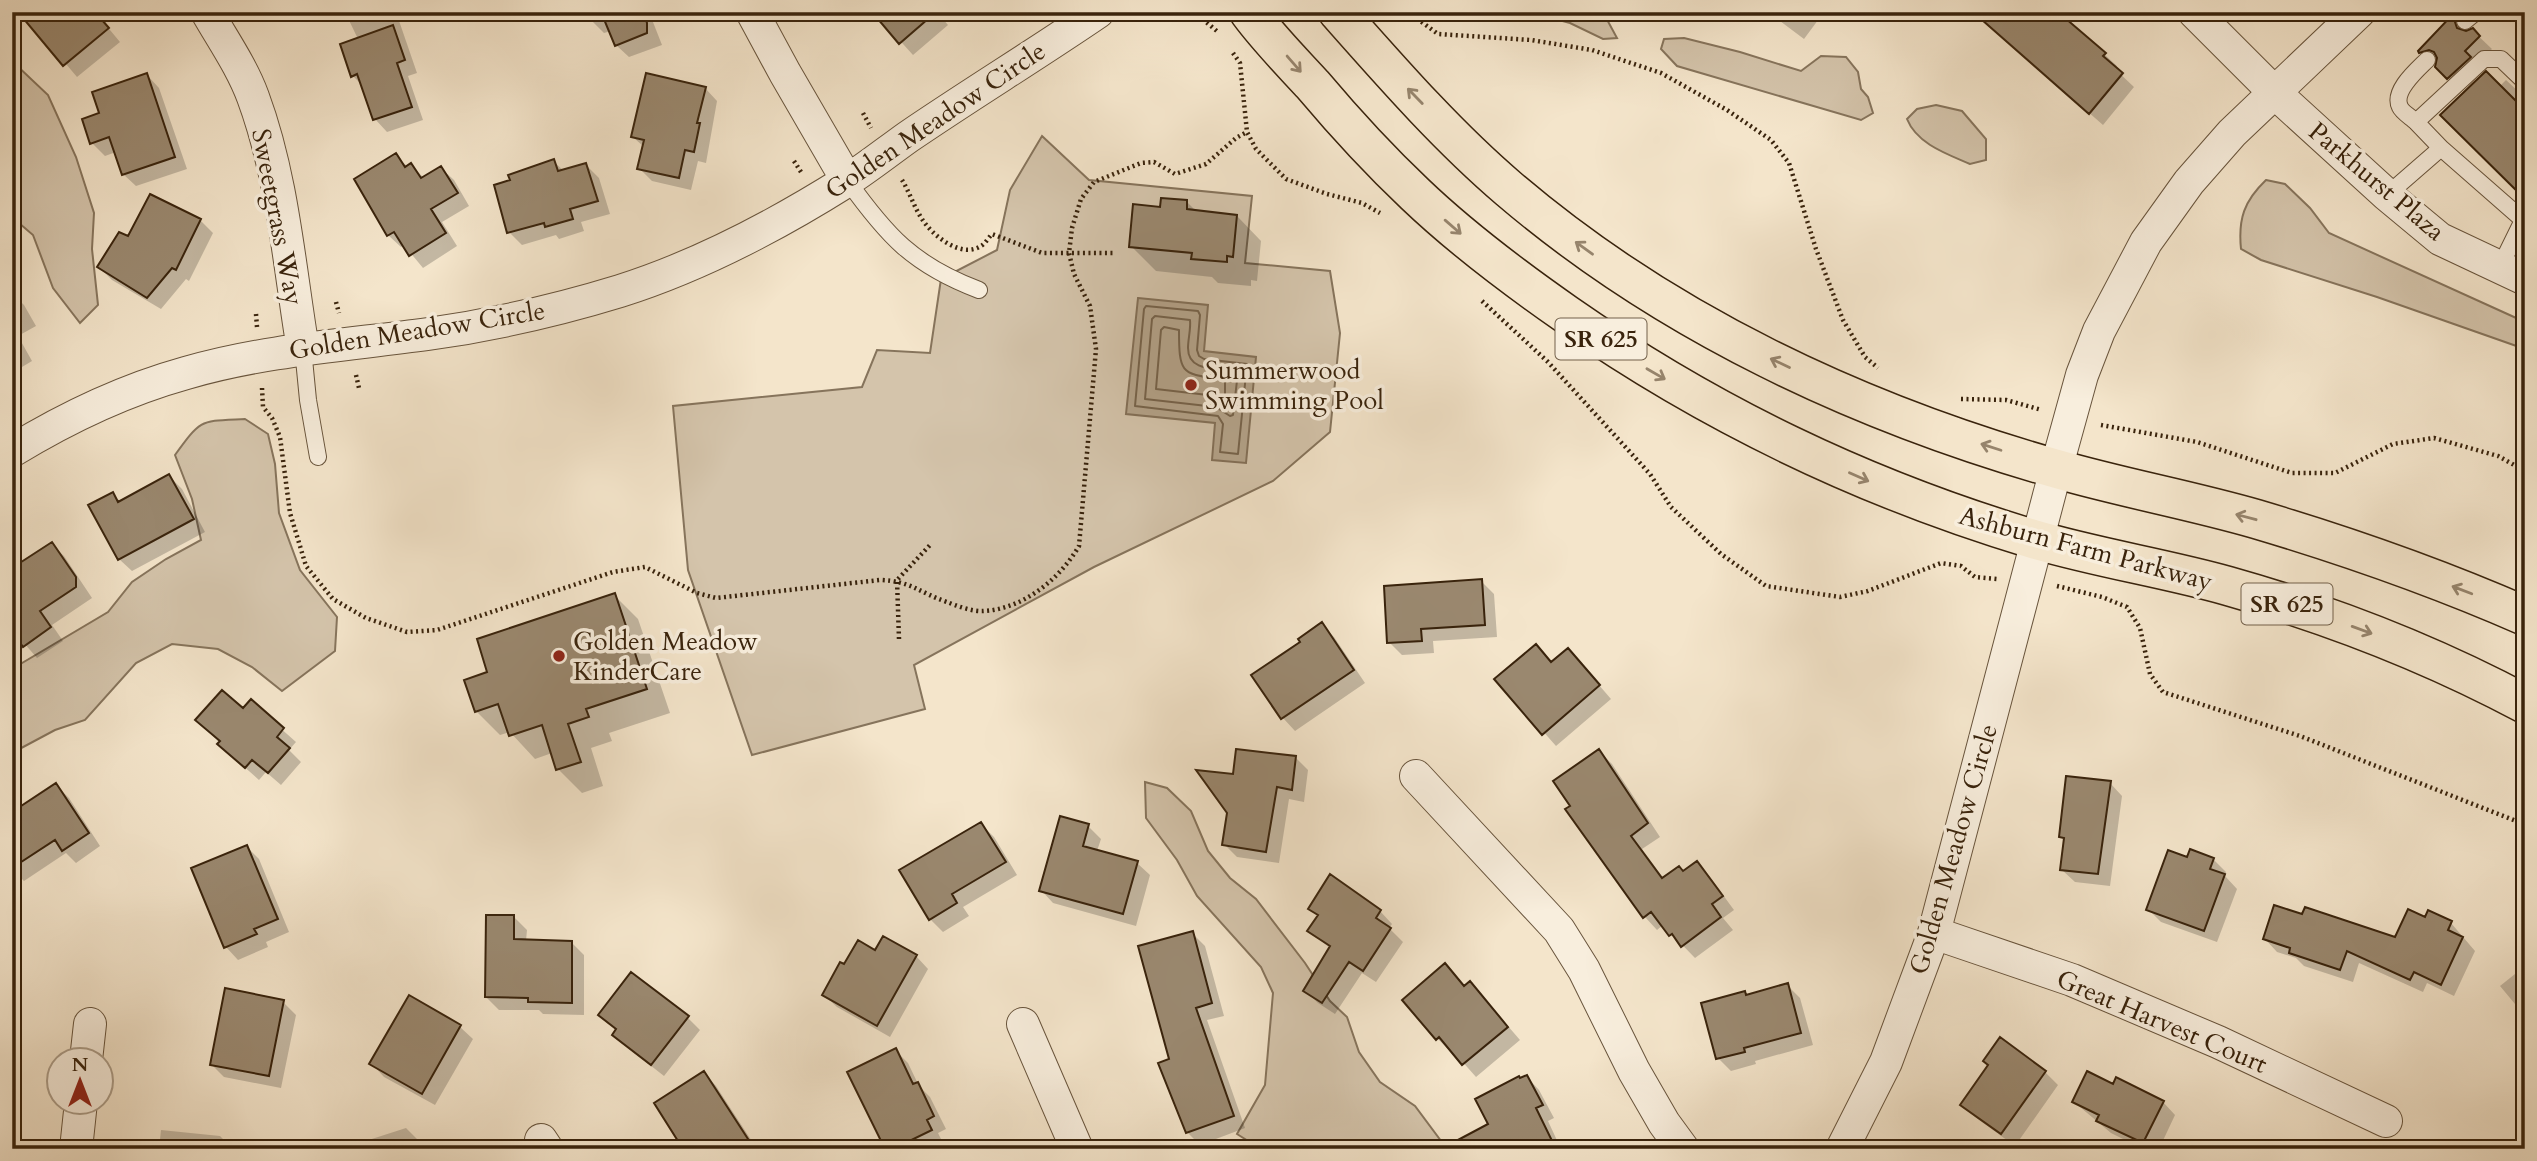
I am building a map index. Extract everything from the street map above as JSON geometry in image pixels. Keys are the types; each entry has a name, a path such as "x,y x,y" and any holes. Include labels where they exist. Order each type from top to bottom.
{"main road":[{"name":"Ashburn Farm Parkway","path":"1250,12 1358,137 1416,195 1488,257 1629,358 1717,410 1784,444 1872,483 1957,515 2037,540 2227,585 2310,611 2401,645 2478,679 2525,704"},
{"name":"SR 625","path":"1338,12 1394,74 1507,187 1623,276 1758,353 1844,394 1934,429 2056,469 2255,519 2388,562 2525,616"}],"street":[{"name":"Sweetgrass Way","path":"207,12 242,72 269,148 287,240 303,349"},
{"path":"752,12 847,180"},
{"name":"Golden Meadow Circle","path":"12,451 43,432 113,399 186,373 259,356 432,333 509,319 619,291 668,274 759,232 847,180 1098,12"},
{"name":"Parkhurst Plaza","path":"2194,12 2274,92 2387,195 2440,239 2512,273"},
{"name":"Golden Meadow Circle","path":"1842,1149 1886,1062 1934,933 2056,469 2082,375 2099,331 2146,242 2189,181 2232,133 2358,12"},
{"path":"1416,776 1559,930 1584,970 1634,1071 1664,1123 1683,1149"},
{"name":"Great Harvest Court","path":"1934,933 2072,980 2218,1042 2386,1121"},
{"path":"87,1046 90,1024"},
{"path":"1023,1024 1077,1149"},
{"path":"76,1149 79,1116"}],"lane":[{"path":"2416,122 2484,58 2501,59 2525,82"},
{"path":"2427,60 2403,87 2398,97 2400,107 2441,148 2523,217 2512,273"},
{"path":"2387,195 2441,148"},
{"path":"847,180 876,221 905,250 947,277 978,290"},
{"path":"303,349 318,457"}],"path":[{"path":"1408,12 1438,34 1531,40 1592,50 1649,69 1727,110 1771,140 1789,163 1816,249 1843,320 1866,357 1887,375"},
{"path":"863,113 923,221 935,236 955,247 969,250 981,247 992,234 1042,253 1115,253"},
{"path":"257,314 263,407 272,418 280,437 290,513 306,566 333,599 366,618 407,632 437,630 613,572 645,567 697,593 716,598 897,580 944,601 981,612 994,610 1032,596 1070,561 1079,546 1097,349 1090,306 1074,274 1069,253 1072,228 1081,199 1094,181 1141,163 1154,162 1175,174 1206,164 1247,132"},
{"path":"1954,397 2006,400 2122,431 2197,442 2292,473 2335,473 2393,444 2434,438 2498,456 2525,471"},
{"path":"899,639 897,580 931,544"}],"shaded area":[{"path":"1529,12 1600,12 1604,14 1617,38 1603,39 1570,23"},
{"path":"1684,38 1801,71 1821,56 1846,57 1858,72 1861,89 1868,97 1873,113 1861,120 1677,66 1661,49 1664,39"},
{"path":"12,61 48,95 76,157 94,213 92,249 98,305 80,323 53,288 33,235 12,217"},
{"path":"1936,105 1962,111 1986,139 1986,160 1970,164 1925,142 1918,135 1907,119 1917,109"},
{"path":"1042,136 1089,180 1252,196 1245,263 1330,271 1340,333 1330,432 1273,481 1094,567 914,665 925,709 752,755 688,570 673,406 862,387 877,350 930,353 941,279 997,250 1010,190"},
{"path":"2266,180 2285,184 2310,208 2329,233 2525,322 2525,349 2261,260 2241,249 2244,211 2252,195"},
{"path":"245,419 268,434 275,464 279,513 300,570 337,617 335,651 282,691 252,667 218,649 172,644 136,663 85,720 55,730 12,753 12,669 108,612 132,582 201,540 192,499 175,455 191,434 203,424"},
{"path":"1145,782 1167,788 1191,811 1208,851 1230,878 1256,899 1330,1001 1347,1017 1359,1052 1380,1082 1415,1106 1447,1149 1261,1149 1237,1134 1265,1085 1273,993 1261,967 1197,896 1177,860 1146,818"}],"water":[{"name":"Summerwood Swimming Pool","path":"1138,298 1208,305 1204,351 1256,357 1246,463 1212,460 1215,423 1126,414"}],"building":[{"path":"18,12 95,12 109,28 63,66"},
{"path":"601,12 643,12 647,33 615,46"},
{"path":"872,12 936,12 899,44"},
{"path":"1973,12 2058,12 2106,53 2103,56 2123,73 2089,114"},
{"path":"2455,12 2458,14 2455,22 2457,28 2466,31 2473,28 2480,36 2465,51 2471,57 2447,79 2435,67 2437,58 2434,52 2418,51"},
{"path":"393,25 405,60 397,63 412,107 373,120 357,74 351,77 340,44"},
{"path":"2486,71 2525,110 2525,199 2440,115"},
{"path":"147,73 175,157 122,175 109,137 90,144 82,119 99,113 92,92"},
{"path":"646,73 706,87 697,123 700,123 694,152 685,150 679,178 637,169 644,140 631,137"},
{"path":"396,153 405,167 411,163 421,178 441,166 458,193 431,209 446,233 409,256 394,232 387,236 354,179"},
{"path":"554,159 558,171 586,163 598,201 570,209 573,219 545,227 544,223 507,233 494,185 510,180 508,175"},
{"path":"150,194 201,219 176,270 172,268 147,298 97,267 119,232 128,236"},
{"path":"1161,198 1187,200 1187,209 1237,215 1233,257 1227,256 1227,262 1191,259 1192,253 1129,247 1133,204 1160,207"},
{"path":"169,474 194,519 118,560 88,505 113,492 118,502"},
{"path":"52,542 76,577 76,587 40,611 51,627 23,647 12,631 12,568"},
{"path":"1482,579 1485,625 1421,629 1422,641 1387,643 1384,586"},
{"name":"Golden Meadow KinderCare","path":"615,593 647,689 586,709 589,717 568,724 581,762 556,770 542,725 509,736 498,704 475,712 464,680 487,672 477,639"},
{"path":"1322,622 1354,670 1281,719 1251,675 1300,642 1298,639"},
{"path":"1536,644 1551,662 1568,648 1600,685 1542,735 1494,679"},
{"path":"222,690 243,708 251,699 284,728 277,737 290,748 268,773 252,760 245,768 217,744 220,741 195,720"},
{"path":"1236,749 1296,756 1292,790 1277,787 1266,852 1222,845 1227,813 1196,770 1233,774"},
{"path":"1599,749 1648,823 1631,836 1662,878 1679,866 1683,871 1697,861 1723,896 1712,904 1721,917 1681,947 1651,912 1643,918 1565,809 1570,806 1553,781"},
{"path":"2066,776 2111,781 2098,874 2060,870 2064,838 2059,837"},
{"path":"56,783 89,833 62,851 55,840 12,868 12,812"},
{"path":"1060,816 1089,824 1083,846 1138,861 1123,914 1039,891"},
{"path":"981,822 1006,862 952,894 957,903 929,920 899,870"},
{"path":"247,845 278,919 254,929 257,934 224,948 191,868"},
{"path":"2190,849 2214,858 2210,869 2225,874 2204,931 2146,910 2168,850 2187,857"},
{"path":"1330,874 1381,910 1376,918 1391,928 1363,971 1349,962 1322,1003 1303,991 1330,946 1307,931 1318,915 1308,909"},
{"path":"2274,905 2302,914 2305,907 2395,937 2408,909 2425,917 2428,910 2452,921 2448,930 2463,937 2441,985 2414,972 2410,980 2347,951 2340,970 2289,953 2290,948 2263,939"},
{"path":"486,915 514,915 514,939 572,941 572,1003 485,997"},
{"path":"1193,931 1212,1003 1196,1008 1234,1116 1186,1133 1158,1063 1169,1059 1138,946"},
{"path":"883,936 917,955 877,1026 822,995 840,962 844,964 858,940 875,950"},
{"path":"1445,963 1464,986 1470,981 1508,1027 1462,1065 1439,1037 1436,1040 1402,1000"},
{"path":"631,972 689,1016 651,1065 612,1035 616,1029 598,1015"},
{"path":"1788,983 1801,1033 1744,1048 1745,1052 1716,1059 1701,1003 1745,991 1746,995"},
{"path":"225,988 284,1000 269,1076 210,1065"},
{"path":"409,995 461,1025 422,1094 369,1064"},
{"path":"2000,1037 2046,1071 2001,1134 1960,1105 1988,1065 1983,1061"},
{"path":"896,1048 913,1084 918,1082 934,1116 927,1120 932,1130 893,1149 885,1149 847,1072"},
{"path":"704,1071 748,1139 732,1149 683,1149 654,1103"},
{"path":"2087,1071 2113,1084 2116,1077 2164,1101 2143,1143 2096,1121 2099,1115 2072,1102"},
{"path":"1527,1075 1543,1105 1536,1108 1556,1149 1441,1149 1488,1124 1475,1099 1519,1076 1520,1078"}],"place":[{"name":"Summerwood Swimming Pool","path":"1191,385"},
{"name":"Golden Meadow KinderCare","path":"559,656"}]}
